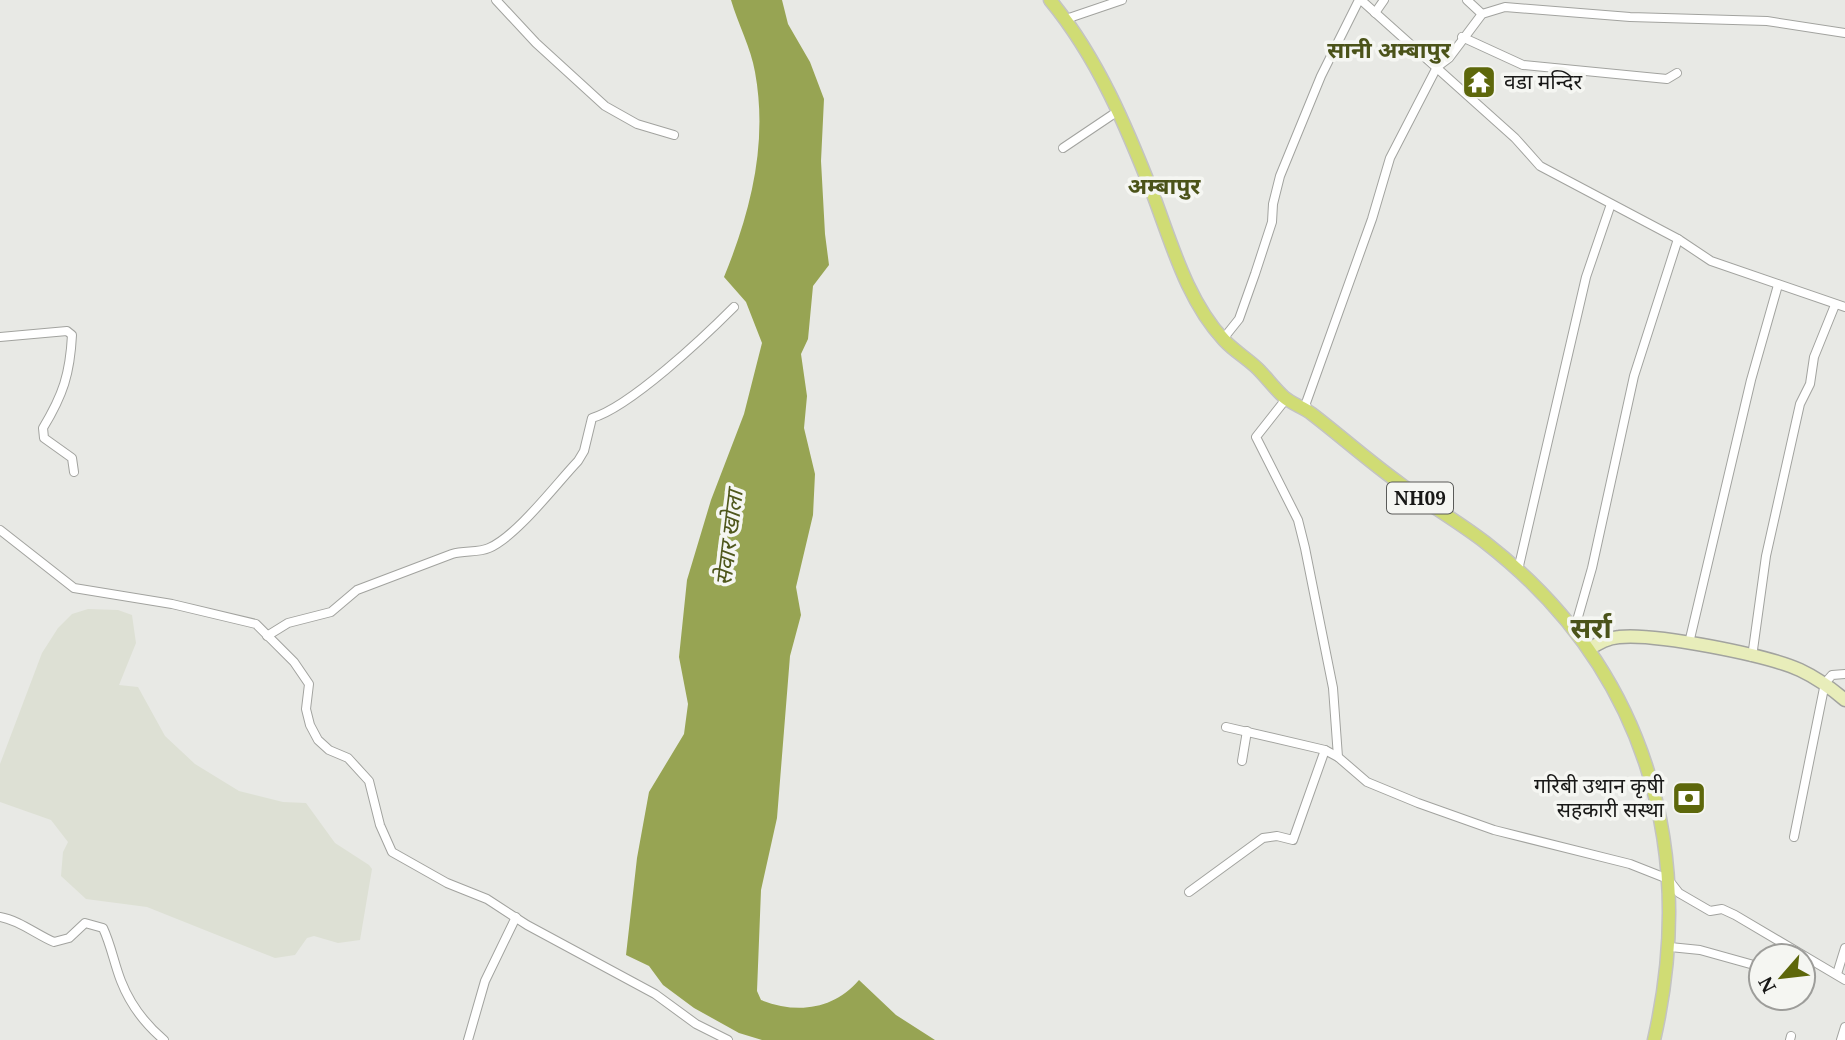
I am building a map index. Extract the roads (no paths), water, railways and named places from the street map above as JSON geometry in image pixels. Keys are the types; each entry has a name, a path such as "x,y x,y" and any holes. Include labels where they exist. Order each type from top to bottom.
{"main road":[{"name":"NH09","path":"1050,0 1083,43 1118,111 1181,272 1223,339 1258,369 1286,399 1307,410 1399,484 1484,541 1518,570 1589,649 1618,695 1642,748 1662,829 1668,879 1670,947 1655,1040"}],"street":[{"path":"496,0 536,43 568,68 606,106 637,124 674,135"},
{"path":"1066,19 1122,0"},
{"path":"1223,339 1239,319 1255,274 1272,222 1280,176 1321,76 1360,0 1516,138 1540,166 1678,239 1711,261 1845,307"},
{"path":"1375,13 1384,0"},
{"path":"1467,0 1482,14"},
{"path":"1307,410 1306,403 1372,219 1390,158 1437,68 1449,58 1462,37 1482,14 1505,7 1569,10 1630,17 1767,21 1845,33"},
{"path":"1462,37 1523,65 1667,79 1677,73"},
{"path":"1063,148 1118,111"},
{"path":"1518,570 1586,276 1611,204"},
{"path":"1574,631 1592,568 1634,376 1678,239"},
{"path":"1689,643 1751,380 1778,285"},
{"path":"1752,657 1766,556 1800,404 1810,384 1814,357 1835,304"},
{"path":"267,636 288,624 331,612 365,586 452,554 467,550 486,550 495,545 531,515 578,461 584,451 592,418 613,410 686,352 734,307"},
{"path":"0,337 67,331 72,335 70,364 62,396 43,428 44,438 72,458 74,472"},
{"path":"1286,399 1256,437 1298,520 1303,538 1333,688 1338,757"},
{"path":"0,530 74,588 172,604 256,624 294,662 309,684 306,709 318,740 329,750 348,758 369,782 380,825 392,852 447,883 487,899 655,994 696,1024 728,1040"},
{"path":"1589,649 1603,640 1632,636 1689,643 1797,668 1825,683 1845,700"},
{"path":"1794,837 1825,683 1832,675 1845,674"},
{"path":"1226,727 1325,750 1338,757 1367,782 1418,803 1494,830 1630,864 1668,879 1679,893 1710,911 1722,909 1735,915 1845,980"},
{"path":"1242,761 1247,731"},
{"path":"1189,892 1263,838 1277,836 1293,840 1325,750"},
{"path":"0,917 11,919 54,943 69,938 85,923 103,928 112,946 121,981 143,1021 163,1040"},
{"path":"468,1040 485,981 516,917"},
{"path":"1670,947 1700,950 1747,963"},
{"path":"1837,974 1845,948"},
{"path":"1841,1040 1845,1027"}],"water":[{"name":"सेवार खोला","path":"731,0 782,0 788,24 810,62 824,99 821,161 829,265 813,286 808,339 801,354 807,396 804,428 815,474 813,515 796,587 801,615 790,656 777,818 761,890 757,991 761,1000 801,1008 838,998 859,980 896,1015 935,1040 762,1040 739,1033 694,1008 663,985 649,966 626,955 637,858 649,792 684,734 688,704 679,657 687,580 711,500 744,414 762,343 746,302 724,277 749,202 758,151 759,125 759,98 753,63"}],"place":[{"name":"वडा मन्दिर","path":"1479,82"},
{"name":"गरिबी उथान कृषी सहकारी सस्था","path":"1689,798"}],"district":[{"name":"सानी अम्बापुर","path":"1389,50"},
{"name":"अम्बापुर","path":"1164,186"},
{"name":"सर्रा","path":"1591,628"}]}
